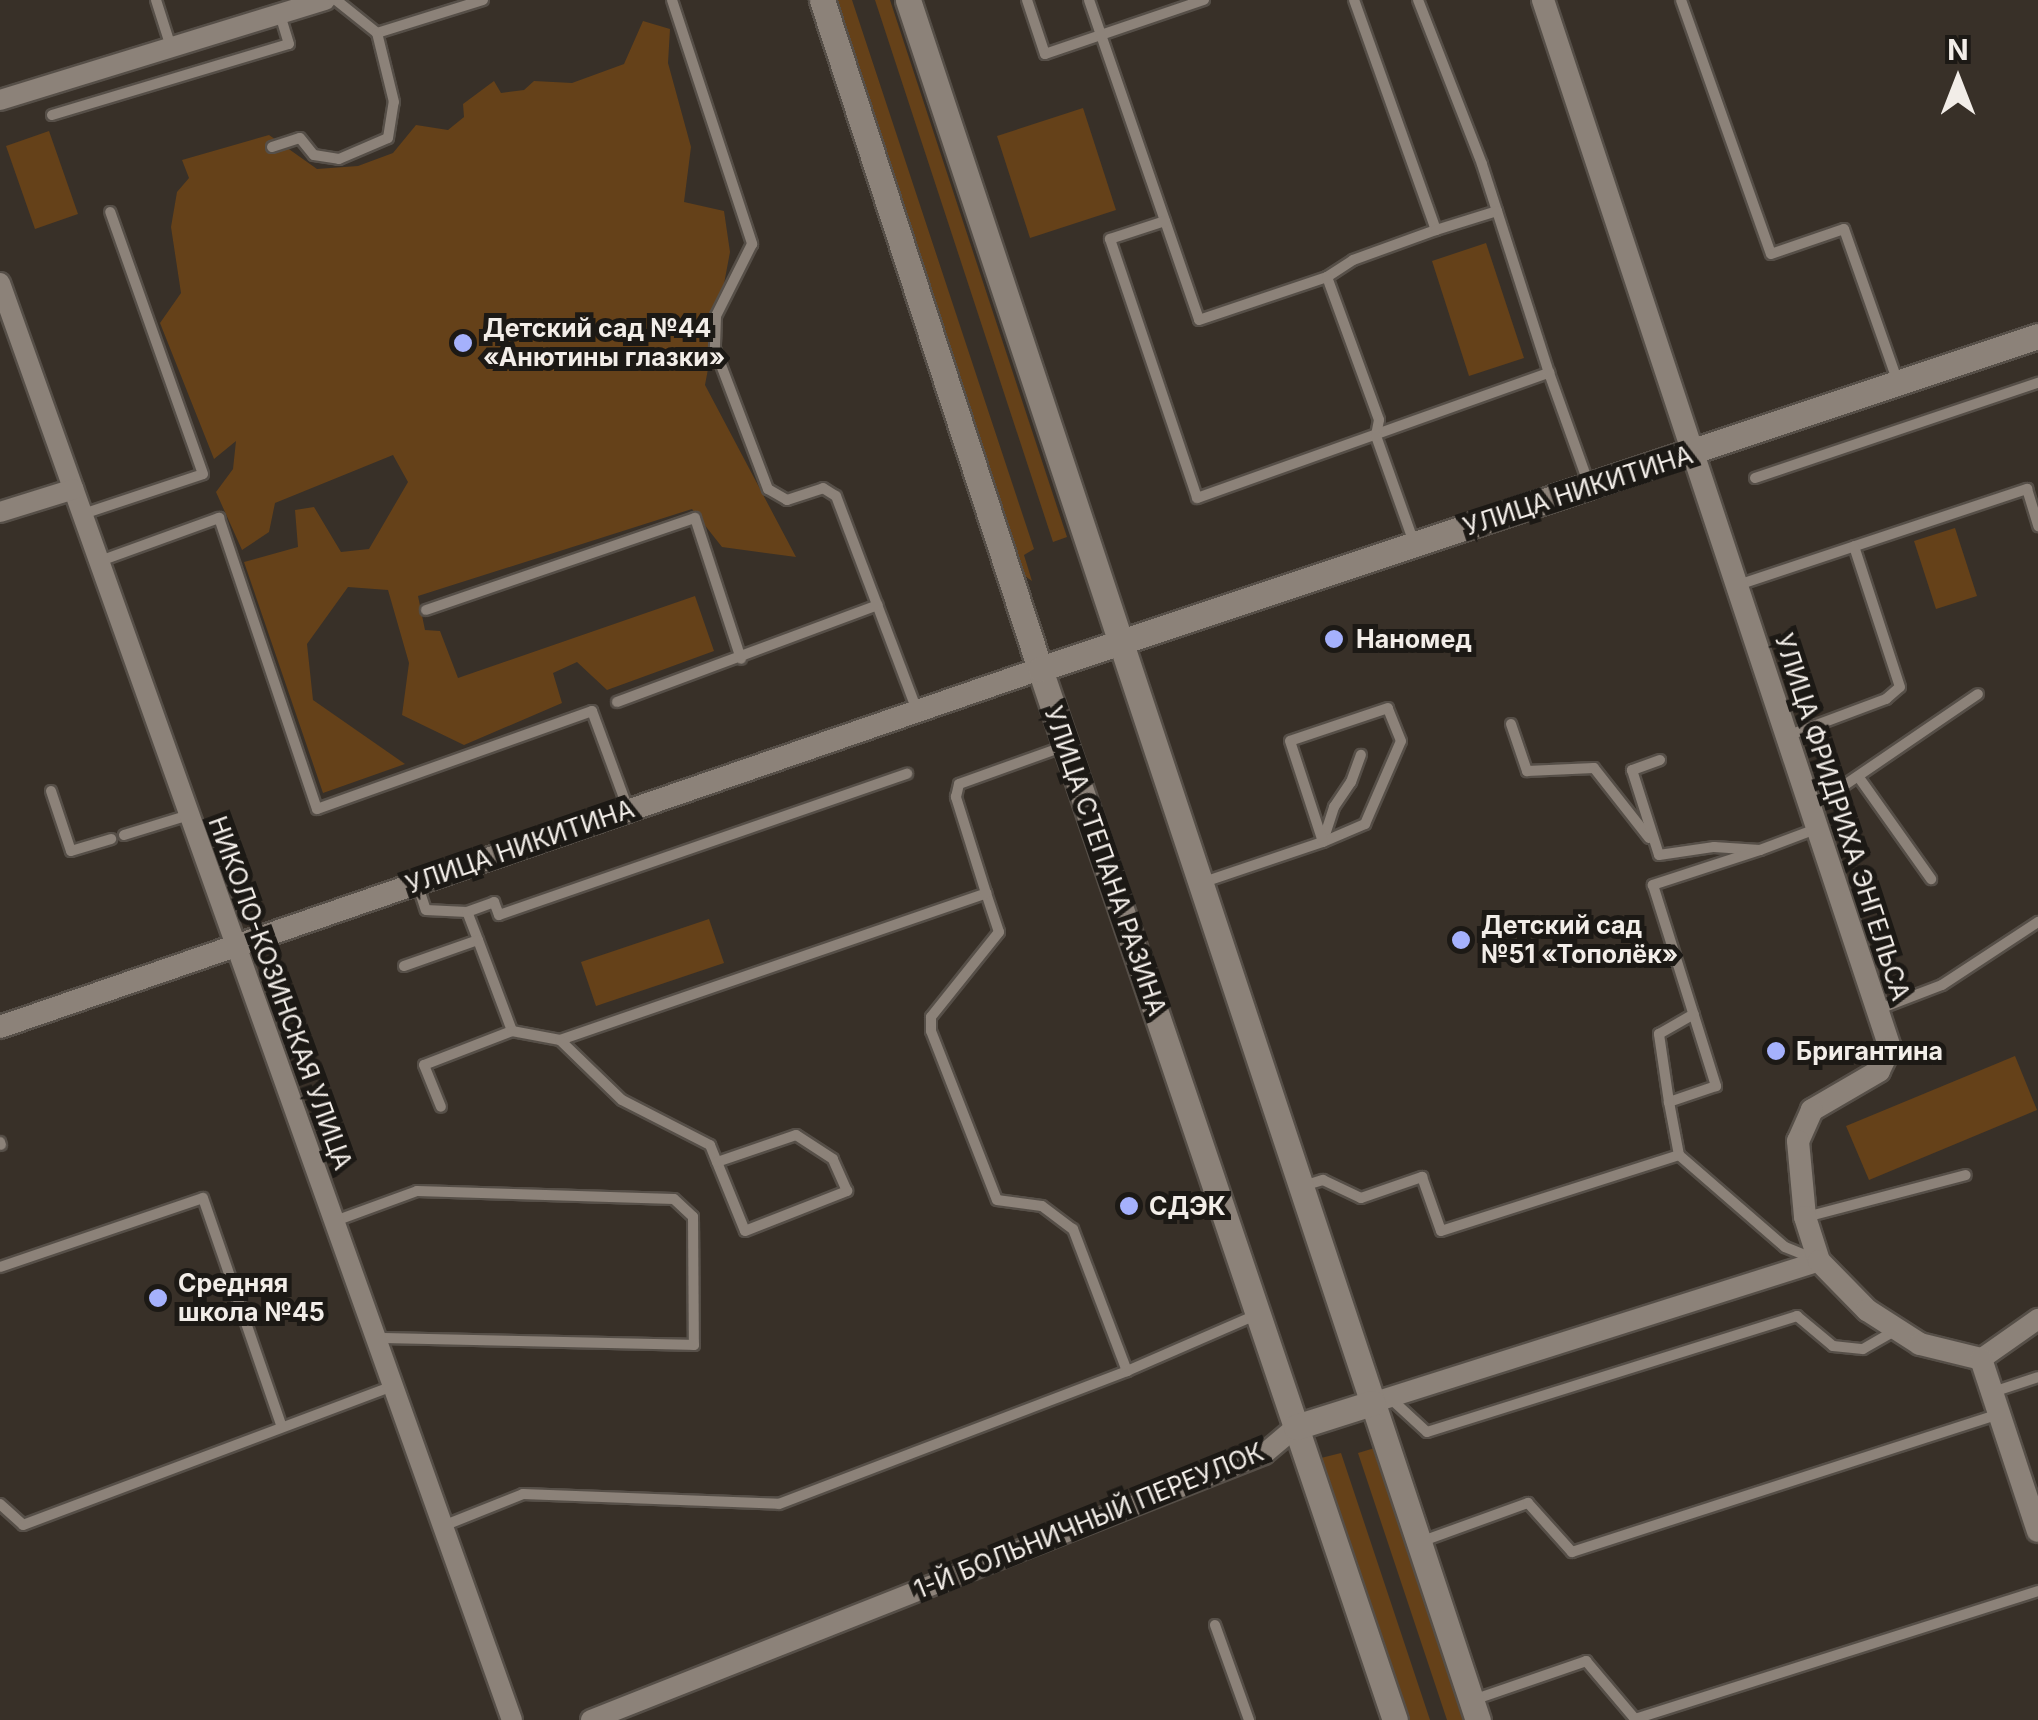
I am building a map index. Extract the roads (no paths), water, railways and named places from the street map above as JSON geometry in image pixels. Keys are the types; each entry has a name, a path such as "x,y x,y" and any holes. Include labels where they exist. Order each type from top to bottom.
{"main road":[{"name":"УЛИЦА СТЕПАНА РАЗИНА","path":"822,0 1040,669 1396,1720"},
{"path":"908,0 1300,1187 1381,1400 1419,1542 1475,1710"},
{"name":"УЛИЦА НИКИТИНА","path":"1040,669 2038,336"},
{"name":"1-Й БОЛЬНИЧНЫЙ ПЕРЕУЛОК","path":"1296,1427 1381,1400"}],"street":[{"path":"0,100 325,0"},
{"name":"УЛИЦА ФРИДРИХА ЭНГЕЛЬСА","path":"1543,0 1890,1048 1879,1071 1812,1110 1798,1141 1805,1217 1819,1261 1867,1310 1920,1344 1981,1359"},
{"name":"НИКОЛО-КОЗИНСКАЯ УЛИЦА","path":"0,283 512,1720"},
{"path":"0,512 74,489"},
{"name":"УЛИЦА НИКИТИНА","path":"0,1027 1040,669"},
{"name":"1-Й БОЛЬНИЧНЫЙ ПЕРЕУЛОК","path":"1381,1400 1819,1261"},
{"path":"2038,1319 1981,1359 2038,1531"},
{"name":"1-Й БОЛЬНИЧНЫЙ ПЕРЕУЛОК","path":"590,1720 1264,1454 1296,1427"}],"lane":[{"path":"156,0 172,48"},
{"path":"272,147 300,138 314,155 339,159 388,138 394,102 378,33 336,0"},
{"path":"378,33 483,0"},
{"path":"672,0 752,244 716,316 715,349 768,489 787,500 823,488 836,496 918,711"},
{"path":"1027,0 1045,54 1204,0"},
{"path":"1089,0 1200,320 1327,277 1353,260 1496,211"},
{"path":"1354,0 1436,230"},
{"path":"1418,0 1496,211 1590,487"},
{"path":"1681,0 1771,254 1844,229 1898,382"},
{"path":"52,114 290,44 280,14"},
{"path":"83,514 203,474 110,212"},
{"path":"1165,220 1110,239 1197,498 1549,374"},
{"path":"1327,277 1379,420 1376,436 1414,543"},
{"path":"1755,478 2038,384"},
{"path":"1737,586 2027,489 2038,526"},
{"path":"100,561 219,518 316,808 592,711 628,810"},
{"path":"426,610 695,518 741,658"},
{"path":"1786,736 1886,699 1900,687 1854,546"},
{"path":"617,702 878,605"},
{"path":"1669,1102 1716,1086 1653,885 1760,850 1814,819 1860,779 1978,694"},
{"path":"1198,884 1323,842 1365,824 1400,741 1388,708 1290,741 1323,842"},
{"path":"1511,724 1527,771 1594,768 1653,842"},
{"path":"1066,746 959,784 956,797 999,932 931,1017 930,1032 997,1200 1042,1206 1073,1228 1127,1371"},
{"path":"1323,842 1334,806 1351,782 1361,754"},
{"path":"1660,760 1632,770 1659,855 1714,847 1760,850"},
{"path":"416,882 426,910 467,912 494,902 499,914 907,774"},
{"path":"1860,779 1931,878"},
{"path":"51,791 72,851 111,839"},
{"path":"124,835 190,815"},
{"path":"440,1107 424,1064 512,1031 560,1040 986,893"},
{"path":"467,912 512,1031"},
{"path":"1878,1010 1942,985 2038,922"},
{"path":"404,966 478,940"},
{"path":"1694,1014 1659,1034 1678,1156 1785,1247 1819,1261"},
{"path":"560,1040 622,1100 710,1145 745,1231 847,1191 833,1159 796,1135 717,1162"},
{"path":"1300,1187 1323,1180 1361,1198 1422,1178 1441,1231 1678,1156"},
{"path":"1805,1217 1966,1176"},
{"path":"335,1221 417,1191 674,1199 693,1217 694,1345 376,1338"},
{"path":"0,1267 203,1198 281,1425"},
{"path":"444,1526 523,1494 780,1504 1127,1371 1258,1314"},
{"path":"1381,1400 1426,1432 1797,1316 1834,1346 1863,1349 1898,1330"},
{"path":"1419,1542 1528,1504 1572,1552 1996,1403 2038,1377"},
{"path":"0,1504 23,1525 281,1425 394,1386"},
{"path":"1475,1710 1586,1661 1635,1718 2038,1591"},
{"path":"1215,1625 1249,1720"}],"place":[{"name":"Детский сад №44 «Анютины глазки»","path":"463,343"},
{"name":"Наномед","path":"1334,639"},
{"name":"Детский сад №51 «Тополёк»","path":"1461,940"},
{"name":"Бригантина","path":"1776,1051"},
{"name":"СДЭК","path":"1129,1206"},
{"name":"Средняя школа №45","path":"158,1298"}]}
